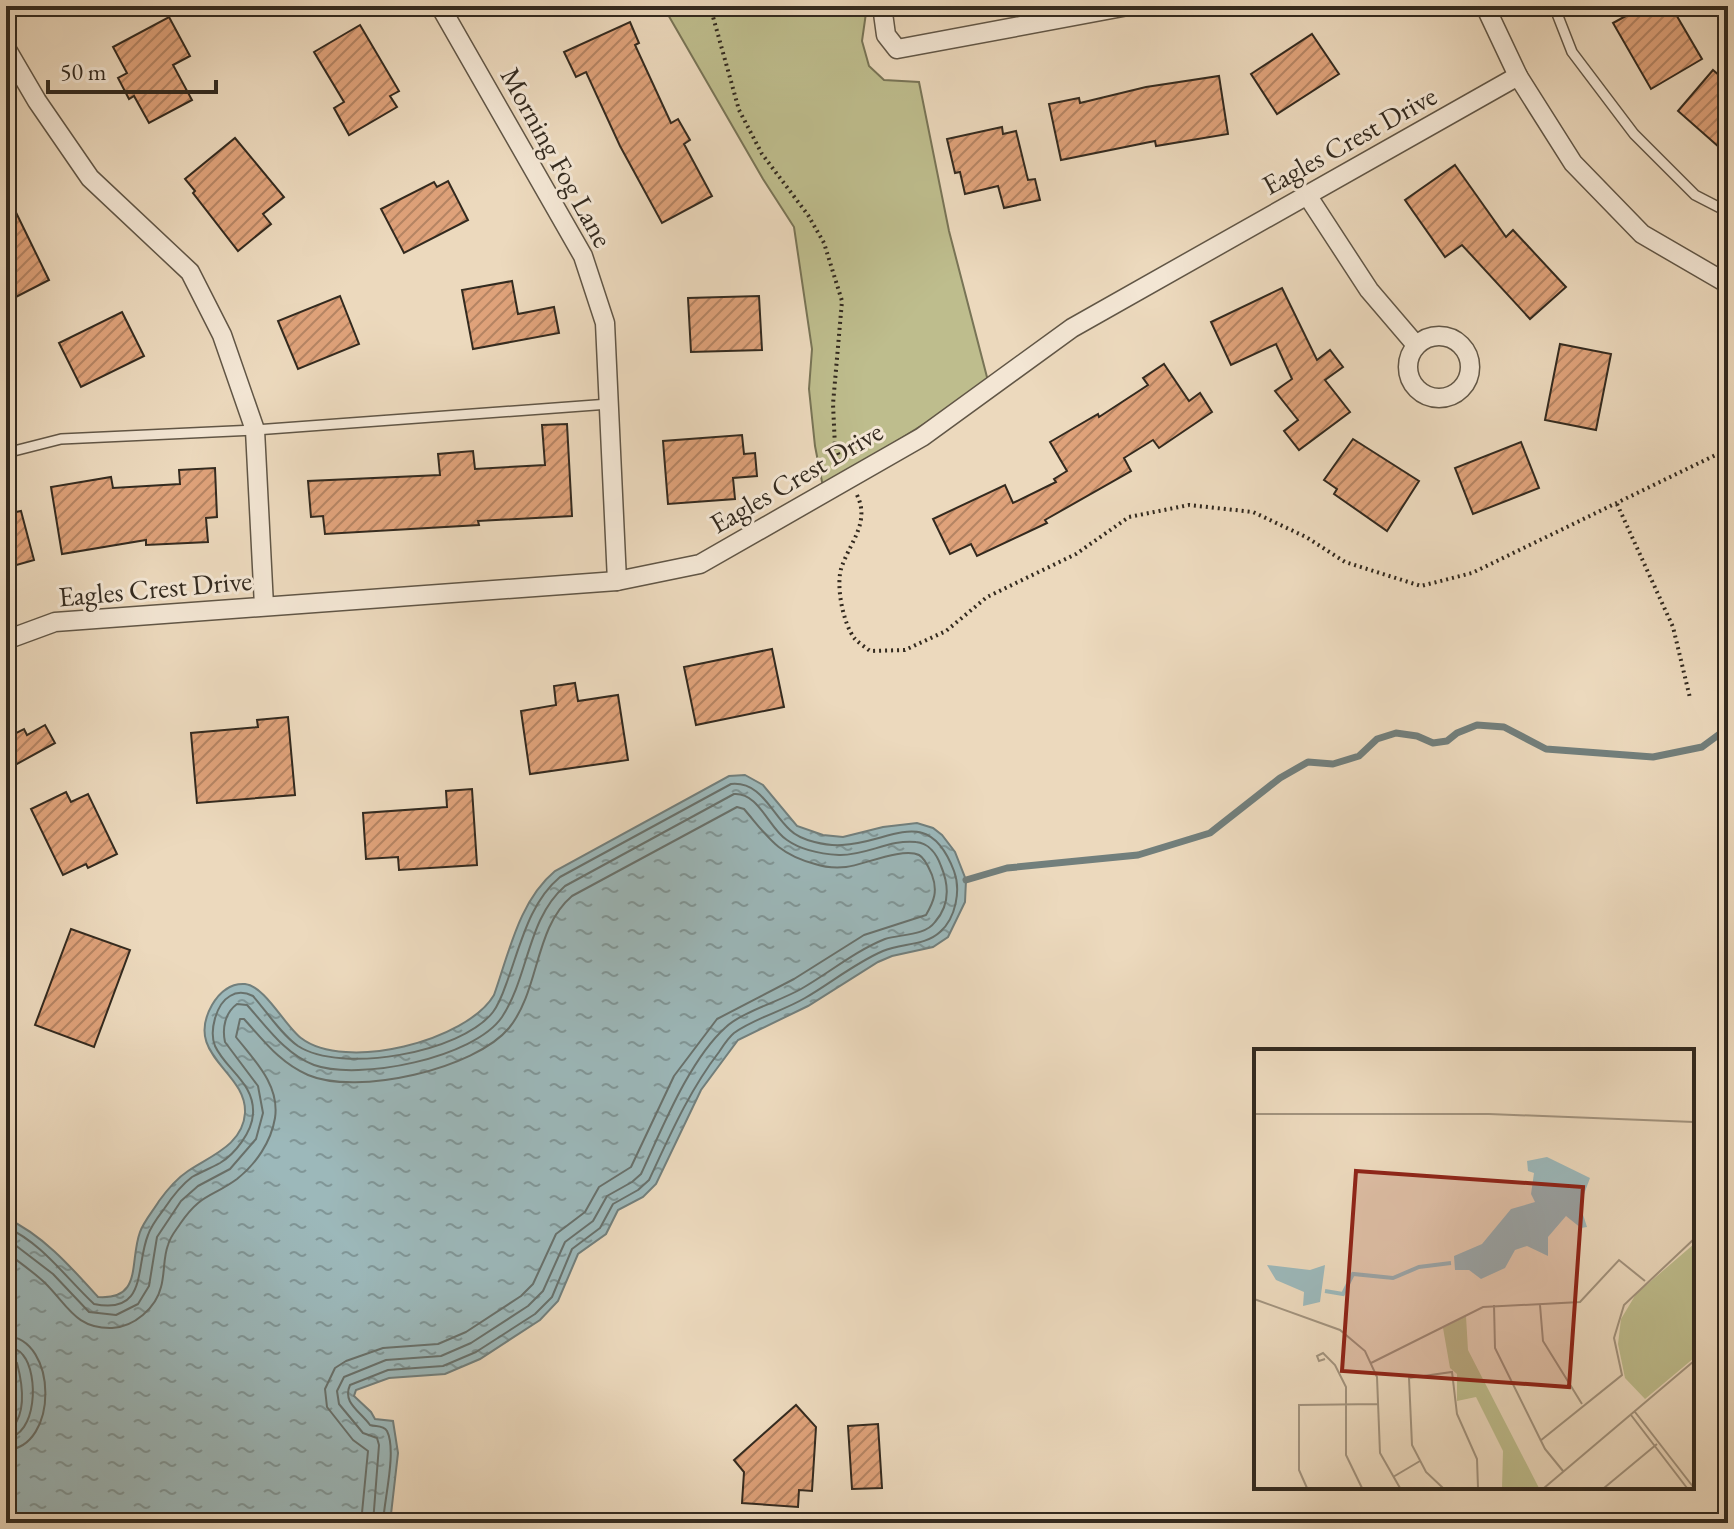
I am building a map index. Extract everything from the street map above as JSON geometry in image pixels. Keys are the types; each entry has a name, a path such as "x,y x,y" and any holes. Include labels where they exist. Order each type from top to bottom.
{"street":[{"name":"Morning Fog Lane","path":"440,6 583,256 605,323 617,581"},
{"path":"882,6 886,35 897,49 1053,13 1128,6"},
{"path":"1485,6 1518,76 1573,163 1642,234 1728,284"},
{"path":"6,48 37,101 90,178 190,272 222,335 255,430 264,606"},
{"name":"Eagles Crest Drive","path":"6,640 55,622 617,581 700,564 922,437 1072,328 1518,76"},
{"path":"1307,195 1369,290 1416,345"}],"lane":[{"path":"1554,6 1572,52 1634,134 1695,195 1728,212"},
{"path":"6,453 61,439 255,430 609,404"}],"path":[{"path":"710,6 739,110 762,154 808,215 824,243 842,301 835,364 835,447 863,507 858,532 840,569 841,609 853,637 870,651 905,650 946,631 987,597 1076,554 1129,517 1189,505 1253,512 1306,537 1345,562 1421,586 1472,573 1728,449"},
{"path":"1617,504 1673,627 1690,698"}],"shaded area":[{"path":"663,6 867,6 862,41 869,66 884,80 919,82 949,231 988,381 823,487 809,389 812,349 794,227"}],"water":[{"path":"745,775 763,785 797,826 823,835 843,837 917,823 933,828 955,852 966,880 965,902 948,937 933,947 878,962 808,1006 738,1040 701,1090 656,1184 643,1197 618,1210 606,1234 578,1254 558,1301 540,1320 480,1359 445,1374 389,1378 356,1390 354,1396 375,1419 393,1421 398,1453 390,1523 6,1523 6,1431 13,1408 14,1387 6,1347 6,1218 44,1243 98,1297 112,1296 128,1286 140,1232 159,1201 184,1174 232,1141 243,1124 243,1098 210,1051 205,1037 205,1023 212,1005 222,993 234,985 252,986 301,1038 321,1048 346,1052 374,1051 433,1038 459,1026 480,1011 494,995 524,912 532,897 555,871 729,776"}],"building":[{"path":"1644,6 1671,6 1702,59 1651,89 1613,23"},
{"path":"169,17 190,56 173,65 192,100 149,123 134,96 129,99 118,78 127,73 113,47"},
{"path":"630,22 639,43 635,45 671,123 678,119 690,140 684,144 712,196 662,223 620,146 586,72 576,77 564,52"},
{"path":"360,25 399,91 390,96 397,107 349,135 334,108 344,102 314,52"},
{"path":"1312,34 1339,74 1277,114 1251,74"},
{"path":"1713,70 1728,83 1728,155 1678,111"},
{"path":"1219,76 1228,134 1156,146 1155,141 1061,160 1049,104 1079,98 1080,103 1146,87"},
{"path":"1002,127 1003,134 1016,131 1028,180 1035,179 1040,200 1004,208 998,186 965,194 960,172 955,173 947,139"},
{"path":"235,138 284,197 263,214 271,224 238,251 185,179"},
{"path":"1455,165 1506,237 1513,230 1566,287 1530,319 1462,245 1445,257 1405,200"},
{"path":"448,181 468,220 404,253 381,209 434,182 437,187"},
{"path":"6,192 49,280 6,302"},
{"path":"512,281 518,314 554,307 559,333 473,349 462,290"},
{"path":"1282,288 1317,360 1330,350 1343,367 1325,380 1350,412 1299,450 1284,431 1298,420 1275,391 1292,379 1276,344 1231,365 1211,322"},
{"path":"340,296 359,344 298,369 278,321"},
{"path":"759,296 762,350 691,352 688,298"},
{"path":"122,312 144,356 81,387 59,343"},
{"path":"1560,344 1611,354 1596,430 1545,420"},
{"path":"1164,364 1189,401 1200,393 1212,412 1159,448 1153,440 1124,458 1131,471 1045,520 1047,523 977,556 971,544 950,554 933,519 1005,485 1013,503 1056,482 1054,479 1067,471 1050,442 1098,414 1099,417 1148,385 1143,378"},
{"path":"567,424 572,516 325,534 323,516 311,517 308,481 440,475 438,454 473,451 475,469 545,465 542,425"},
{"path":"742,435 744,454 755,453 757,476 733,478 735,499 668,504 663,441"},
{"path":"1353,439 1419,481 1387,531 1334,494 1337,489 1324,480"},
{"path":"1521,442 1539,488 1473,514 1455,468"},
{"path":"215,468 217,517 206,518 208,542 146,545 146,540 62,554 51,487 111,477 113,488 180,484 179,470"},
{"path":"21,511 34,560 6,568 6,514"},
{"path":"772,649 784,707 696,725 684,667"},
{"path":"575,683 578,701 618,695 628,760 530,774 521,711 556,705 554,686"},
{"path":"288,717 295,795 197,803 191,733 258,727 257,720"},
{"path":"45,725 55,743 6,770 6,738 24,729 27,735"},
{"path":"472,789 477,865 399,870 398,857 366,859 363,813 447,807 446,791"},
{"path":"66,792 71,802 88,794 117,854 88,868 86,864 63,875 31,809"},
{"path":"71,929 130,950 94,1047 35,1025"},
{"path":"796,1405 816,1427 812,1491 799,1490 798,1507 742,1503 744,1472 734,1460"},
{"path":"878,1424 882,1488 852,1489 848,1426"}],"waterway":[{"path":"966,880 1007,868 1138,855 1210,833 1280,778 1308,762 1333,764 1359,756 1377,739 1396,733 1417,736 1433,743 1447,741 1477,725 1504,727 1546,749 1653,757 1702,747 1725,730 1728,723"}]}
